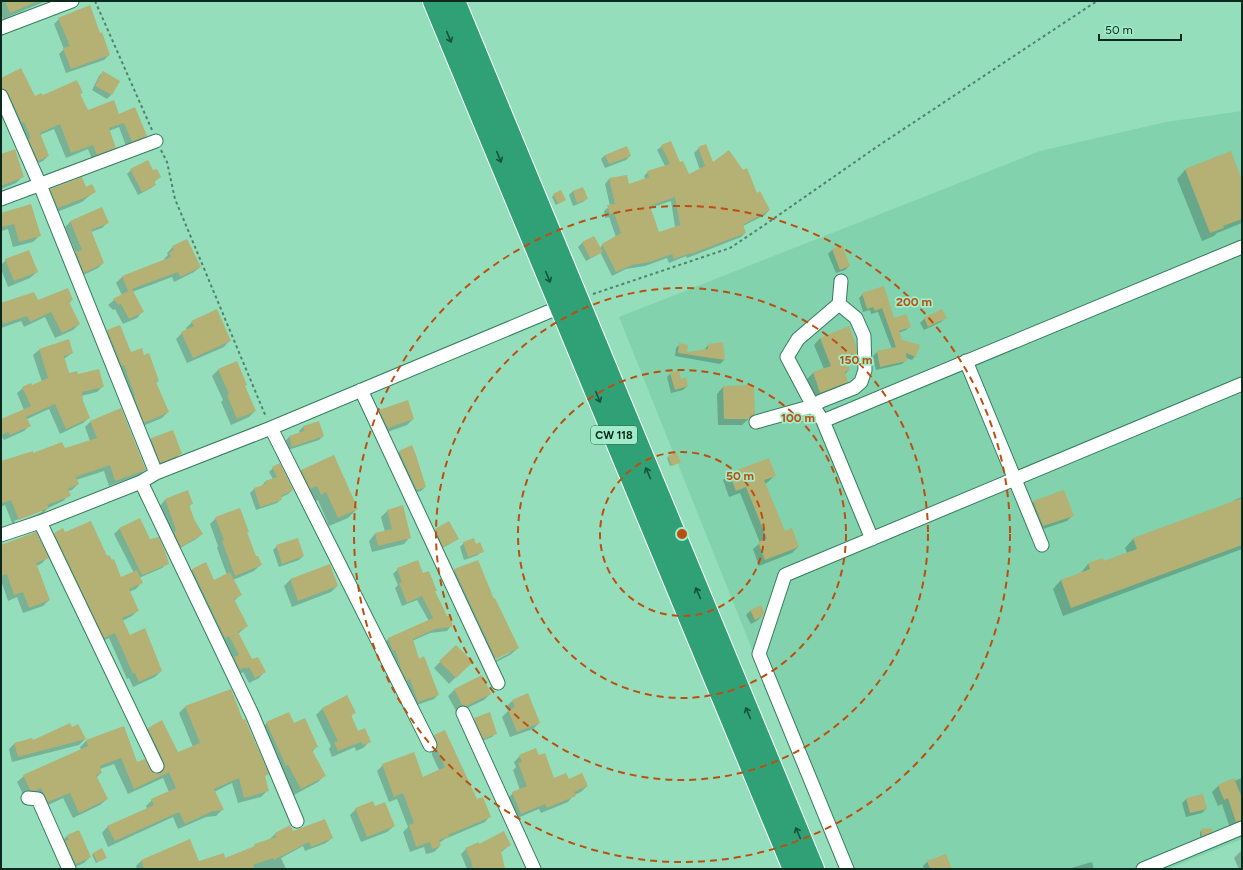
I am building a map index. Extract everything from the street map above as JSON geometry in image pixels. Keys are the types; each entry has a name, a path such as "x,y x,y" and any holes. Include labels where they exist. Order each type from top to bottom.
{"highway":[{"name":"CW 118","path":"434,1 569,303 813,869"},
{"name":"CW 118","path":"454,1 569,303 794,869"}],"street":[{"path":"1,28 72,1"},
{"path":"1,96 40,184 156,473"},
{"path":"1,199 156,140"},
{"path":"823,421 1242,247"},
{"path":"841,281 839,304 798,339 787,357 813,406 823,421 872,539"},
{"path":"1,535 40,522 141,482 156,473 271,428 569,303"},
{"path":"756,422 813,406 821,400 854,388 861,382 865,370 864,336 856,318 839,304"},
{"path":"966,361 1042,545"},
{"path":"847,869 759,654 785,575 1242,384"},
{"path":"361,390 498,683"},
{"path":"271,428 430,745"},
{"path":"141,482 252,714 297,821"},
{"path":"40,522 157,766"},
{"path":"463,713 534,869"},
{"path":"28,798 38,798 69,869"},
{"path":"1143,869 1242,828"}],"path":[{"path":"95,1 167,162 175,199 271,428"},
{"path":"569,303 730,248 878,146 1097,1"}],"shaded area":[{"path":"1242,111 1242,839 1168,869 840,869 619,317 1040,151 1166,122"}],"building":[{"path":"5,1 38,1 10,13"},
{"path":"90,5 110,55 71,69 63,48 70,46 58,18"},
{"path":"21,68 35,96 41,93 43,95 77,80 83,93 80,94 88,110 114,100 119,114 135,107 147,136 132,142 124,123 109,128 116,148 97,155 93,145 71,153 60,124 40,133 49,156 38,161 28,139 31,138 24,122 22,123 8,93 2,88 1,85 1,78"},
{"path":"103,71 120,81 112,95 95,86"},
{"path":"671,141 680,162 683,161 689,174 705,166 698,147 706,144 713,162 729,150 743,170 747,168 757,193 760,191 770,210 743,225 746,233 691,254 674,259 672,254 650,262 632,265 616,272 602,244 621,233 614,213 610,214 607,205 615,204 609,178 627,175 629,184 649,177 647,171 670,164 661,145","holes":["675,197 680,225 659,232 650,206"]},
{"path":"627,146 631,156 609,164 605,155"},
{"path":"15,149 24,177 1,186 1,154"},
{"path":"1231,151 1242,180 1242,219 1223,226 1224,228 1210,233 1185,169"},
{"path":"148,160 153,170 157,169 161,177 154,181 156,185 142,192 130,169"},
{"path":"82,177 86,187 92,184 96,192 58,208 50,189"},
{"path":"583,187 588,199 577,203 573,191"},
{"path":"561,190 566,200 558,204 553,194"},
{"path":"31,204 41,236 19,242 14,224 1,227 1,213"},
{"path":"102,207 109,223 91,230 104,263 84,273 76,252 82,250 70,221"},
{"path":"594,236 603,252 590,258 582,242"},
{"path":"187,239 201,267 180,277 178,272 132,289 144,312 129,319 121,304 119,305 113,299 128,291 122,276 171,257 169,253 174,250 172,246"},
{"path":"842,245 850,266 840,270 832,249"},
{"path":"29,250 38,272 14,281 5,259"},
{"path":"884,286 894,318 906,314 911,327 899,331 902,340 920,345 916,357 906,353 907,361 880,367 877,351 896,347 882,308 875,311 873,307 867,309 862,293"},
{"path":"68,288 73,300 69,302 80,324 62,333 51,312 30,322 27,316 3,324 1,316 1,303 34,292 38,300"},
{"path":"217,309 231,341 193,358 181,332 194,326 191,321"},
{"path":"942,309 947,318 928,327 924,318"},
{"path":"120,325 131,352 142,348 144,355 149,353 159,381 156,382 169,412 144,423 124,365 122,366 107,330"},
{"path":"849,326 856,345 857,354 846,358 850,370 845,372 848,382 820,393 813,372 831,366 820,338"},
{"path":"69,339 73,353 64,356 69,373 77,371 78,374 99,369 104,387 82,392 83,401 90,418 66,429 55,404 26,417 31,426 10,435 8,432 1,435 1,419 31,406 22,387 31,383 32,385 48,378 39,349"},
{"path":"723,342 725,360 678,353 679,343 688,345 687,352 708,349 708,344"},
{"path":"237,361 247,385 245,386 256,411 237,419 227,395 229,394 218,369"},
{"path":"679,370 681,379 686,377 688,386 675,390 670,373"},
{"path":"754,385 755,414 749,419 724,419 723,386"},
{"path":"408,400 414,419 388,428 379,410"},
{"path":"121,408 146,470 115,481 110,465 76,477 79,484 68,489 71,496 47,505 49,508 19,520 11,500 1,504 1,461 33,451 33,453 62,442 65,448 97,438 90,421"},
{"path":"319,421 324,436 292,447 289,436 304,431 303,426"},
{"path":"173,430 182,454 160,463 151,438"},
{"path":"412,445 426,487 417,490 399,451"},
{"path":"676,452 681,462 672,466 668,456"},
{"path":"334,455 358,509 338,518 326,492 321,495 317,486 310,489 301,470"},
{"path":"769,458 776,476 764,480 785,531 792,528 799,547 765,560 758,542 767,539 746,487 736,491 729,473"},
{"path":"280,463 293,490 281,496 282,500 260,507 254,488 266,484 265,481 277,477 272,467"},
{"path":"188,490 193,504 189,505 195,521 203,534 181,547 174,532 176,530 165,499"},
{"path":"1064,490 1074,516 1043,526 1033,501"},
{"path":"1242,498 1242,545 1071,608 1061,580 1090,569 1088,563 1103,558 1104,561 1137,549 1133,538"},
{"path":"403,505 411,538 378,546 375,533 392,529 387,510"},
{"path":"240,508 256,556 258,556 262,565 235,576 215,517"},
{"path":"140,518 150,539 159,537 169,564 142,575 119,528"},
{"path":"91,521 107,556 109,555 112,560 114,559 121,577 137,570 143,583 129,589 139,611 122,618 130,635 145,628 162,671 139,682 135,673 133,674 115,633 104,638 54,533 63,528 65,532"},
{"path":"449,521 459,539 443,547 435,529"},
{"path":"36,532 49,558 36,563 50,600 29,608 23,592 14,595 7,574 1,576 1,545"},
{"path":"298,538 304,556 282,564 276,545"},
{"path":"474,538 476,544 480,542 484,552 468,557 463,542"},
{"path":"418,560 423,573 429,571 437,591 435,591 447,616 451,616 452,627 435,629 413,639 419,659 424,656 439,695 418,702 410,679 407,681 395,650 393,651 388,638 433,618 422,596 407,603 399,583 402,582 397,568"},
{"path":"478,560 494,599 495,598 519,648 496,659 454,569"},
{"path":"206,562 214,580 230,572 242,595 234,599 248,626 238,632 252,659 258,657 266,672 255,678 249,667 246,669 245,667 240,670 234,657 239,655 229,636 225,638 192,569"},
{"path":"330,564 338,586 298,601 290,579"},
{"path":"761,605 764,612 763,616 755,620 750,610"},
{"path":"456,645 473,662 456,678 439,661"},
{"path":"482,675 491,694 466,706 462,705 454,689"},
{"path":"231,689 243,720 245,719 269,774 265,776 269,791 244,798 239,778 214,789 224,810 213,811 185,824 179,812 115,841 107,826 154,805 151,799 176,788 169,772 134,789 121,758 100,766 102,773 96,775 108,799 79,813 70,793 48,802 41,788 35,791 30,790 23,775 88,746 86,740 124,726 137,762 145,759 152,772 157,774 161,773 165,767 164,763 148,728 162,720 178,752 200,743 185,706"},
{"path":"528,693 540,723 517,732 508,710 515,707 512,700"},
{"path":"347,695 356,713 351,715 358,731 365,728 371,742 363,745 361,742 338,751 334,742 338,741 322,708"},
{"path":"289,712 294,723 305,718 318,747 312,750 326,776 301,789 288,765 286,766 266,722"},
{"path":"490,712 497,734 483,739 474,718"},
{"path":"70,723 72,727 78,724 86,739 18,757 14,743 32,738 33,740"},
{"path":"445,730 477,799 483,797 491,817 448,835 449,837 439,840 441,846 432,849 430,842 416,847 409,825 414,823 403,793 394,797 382,764 414,752 423,777 445,767 437,749 437,742 434,735"},
{"path":"536,748 539,755 545,753 554,778 566,773 569,779 582,773 588,786 574,792 576,796 547,808 545,804 521,814 512,792 527,786 518,763 522,762 519,755"},
{"path":"1234,778 1242,798 1242,820 1236,822 1228,798 1224,800 1218,785"},
{"path":"1203,794 1207,809 1190,813 1186,798"},
{"path":"373,801 375,806 385,802 395,826 367,837 355,808"},
{"path":"325,819 333,838 311,847 309,842 274,860 273,858 253,865 255,869 144,869 141,860 190,839 199,861 224,853 225,858 255,846 254,844 276,837 275,833 290,825 293,831"},
{"path":"1212,828 1212,832 1202,836 1201,829"},
{"path":"79,830 91,857 76,864 65,841 69,840 67,835"},
{"path":"504,831 511,845 501,851 505,869 473,869 465,848 479,842 479,844"},
{"path":"102,848 107,858 97,862 93,853"},
{"path":"946,854 952,869 930,869 927,861"}]}
